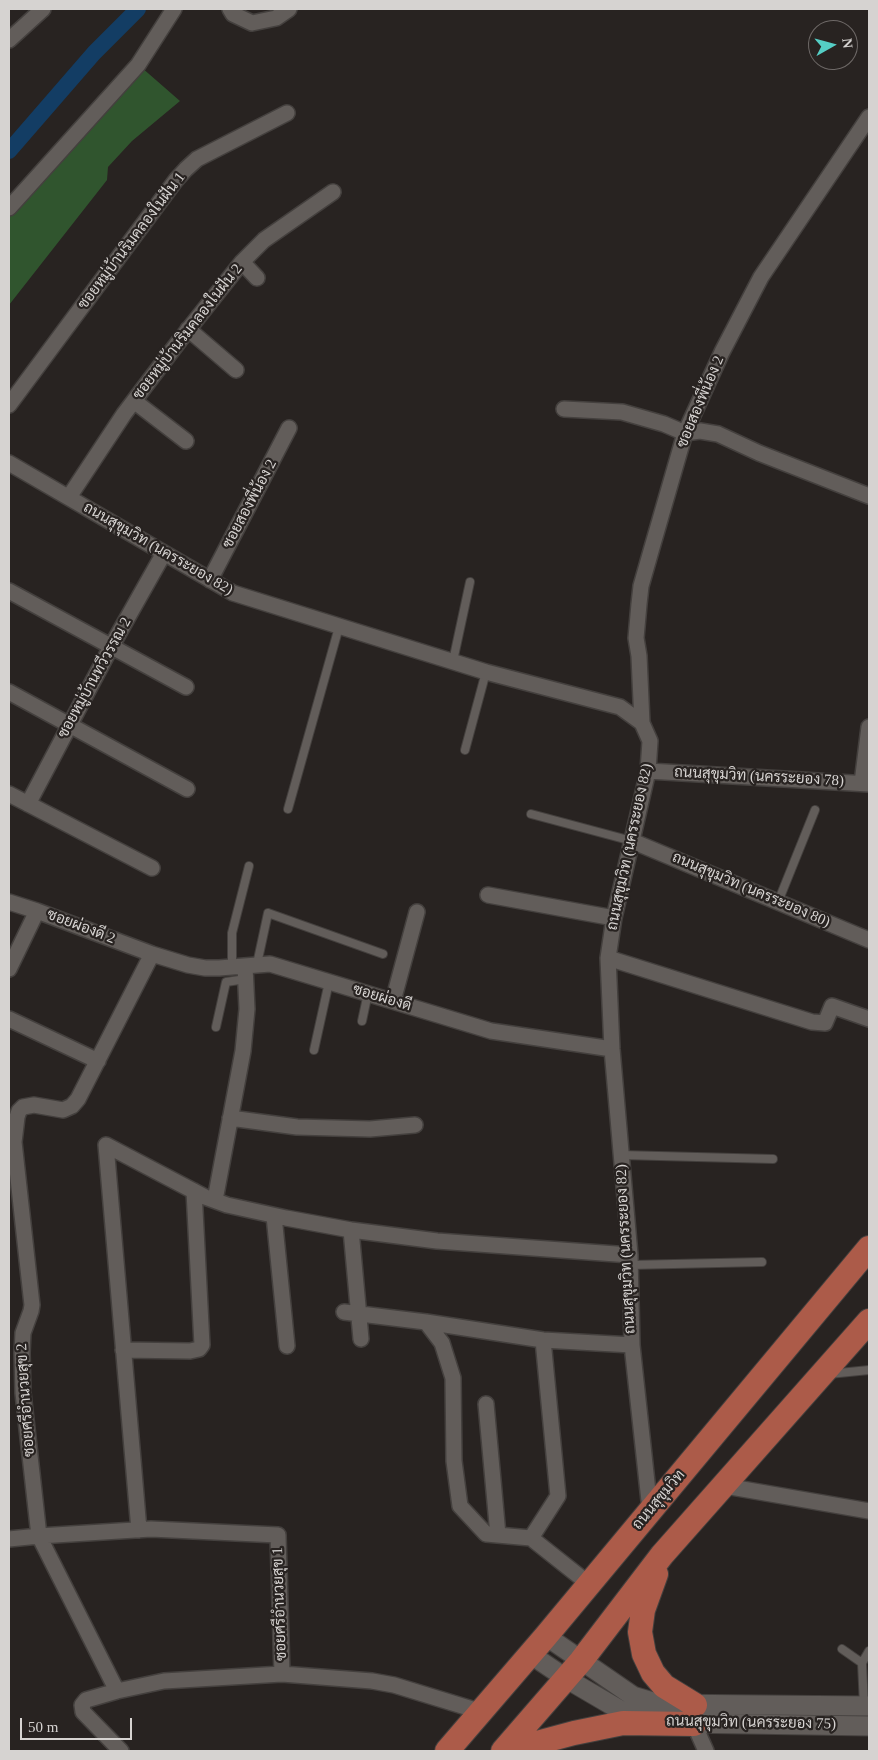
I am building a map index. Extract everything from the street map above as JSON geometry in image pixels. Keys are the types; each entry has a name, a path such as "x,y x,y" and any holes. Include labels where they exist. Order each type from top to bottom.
{"main road":[{"name":"ถนนสุขุมวิท","path":"448,1751 869,1248"},
{"path":"503,1751 574,1670 662,1555 869,1321"},
{"path":"662,1555 643,1610 640,1632 644,1654 653,1673 694,1714"},
{"path":"515,1751 566,1735 623,1723 694,1714"}],"street":[{"path":"9,208 138,65 174,9"},
{"path":"230,9 233,14 252,23 276,18 289,9"},
{"path":"9,40 37,10"},
{"name":"ซอยหมู่บ้านริมคลองในฝัน 1","path":"9,404 186,169 197,159 287,113"},
{"name":"ซอยสองพี่น้อง 2","path":"642,723 639,656 636,638 641,586 685,433 722,352 761,277 869,117"},
{"name":"ซอยหมู่บ้านริมคลองในฝัน 2","path":"70,497 134,401 188,329 242,262 264,240 332,192"},
{"path":"242,262 257,278"},
{"path":"188,329 236,370"},
{"path":"134,401 186,441"},
{"path":"564,409 622,412 664,424 685,433 700,431 718,434 759,453 869,496"},
{"name":"ซอยสองพี่น้อง 2","path":"210,580 289,428"},
{"name":"ถนนสุขุมวิท (นครระยอง 82)","path":"9,464 70,497 233,594 486,672 620,707 642,723 650,741 648,771 614,918 608,958 612,1049 630,1260 632,1345 650,1510"},
{"name":"ซอยหมู่บ้านทวีวรรณ 2","path":"28,804 111,646 164,553"},
{"path":"9,591 186,687"},
{"path":"9,692 187,789"},
{"path":"866,784 869,727"},
{"name":"ถนนสุขุมวิท (นครระยอง 78)","path":"648,771 866,784"},
{"path":"9,794 152,868"},
{"name":"ถนนสุขุมวิท (นครระยอง 80)","path":"632,840 869,940"},
{"path":"488,895 614,918"},
{"name":"ซอยผ่องดี 2","path":"9,902 152,954"},
{"path":"9,968 37,911"},
{"path":"393,1001 417,912"},
{"name":"ซอยผ่องดี","path":"152,954 205,968 245,969 270,964 491,1031 612,1049"},
{"name":"ซอยศรีอำนวยสุข 2","path":"117,1691 39,1536 23,1393 22,1340 32,1305 14,1142 19,1111 27,1106 40,1106 59,1110 72,1106 78,1099 152,954"},
{"path":"608,958 812,1022 825,1023 832,1006 869,1019"},
{"path":"214,1200 246,1029 245,969"},
{"path":"9,1018 98,1061"},
{"path":"230,1118 297,1126 370,1129 415,1125"},
{"path":"9,1539 139,1530 106,1145 214,1200 274,1216 351,1230 436,1241 630,1260"},
{"path":"123,1350 190,1351 199,1349 202,1345 194,1191"},
{"path":"274,1216 287,1346"},
{"path":"351,1230 361,1339"},
{"path":"344,1312 426,1322 542,1340 632,1345"},
{"path":"426,1322 442,1343 453,1378 454,1461 460,1506 486,1534 531,1538 589,1584"},
{"path":"531,1538 558,1496 542,1340"},
{"path":"486,1404 498,1535"},
{"path":"724,1486 869,1511"},
{"name":"ซอยศรีอำนวยสุข 1","path":"139,1530 278,1534 282,1674"},
{"name":"ถนนสุขุมวิท (นครระยอง 75)","path":"546,1636 574,1670 625,1713 656,1721 694,1714 867,1706"},
{"name":"ถนนสุขุมวิท (นครระยอง 75)","path":"530,1654 574,1670"},
{"path":"121,1751 83,1712 82,1705 86,1700 164,1681 282,1674 383,1682 482,1712"},
{"path":"694,1714 706,1751"},
{"name":"ถนนสุขุมวิท (นครระยอง 75)","path":"694,1714 869,1726"}],"lane":[{"path":"453,662 470,582"},
{"path":"288,809 339,627"},
{"path":"465,750 486,672"},
{"path":"778,902 815,810"},
{"path":"531,814 632,840"},
{"path":"245,969 232,933 249,866"},
{"path":"216,1027 226,982 245,969 268,913 383,954"},
{"path":"314,1050 329,982"},
{"path":"362,1020 368,993"},
{"path":"621,1155 773,1159"},
{"path":"630,1260 762,1262"},
{"path":"823,1374 869,1370"},
{"path":"842,1649 862,1663"},
{"path":"867,1706 862,1663 869,1651"}],"green space":[{"path":"141,67 180,101 132,141 108,167 107,180 9,305 9,212"}],"waterway":[{"path":"9,151 94,53 138,9"}]}
